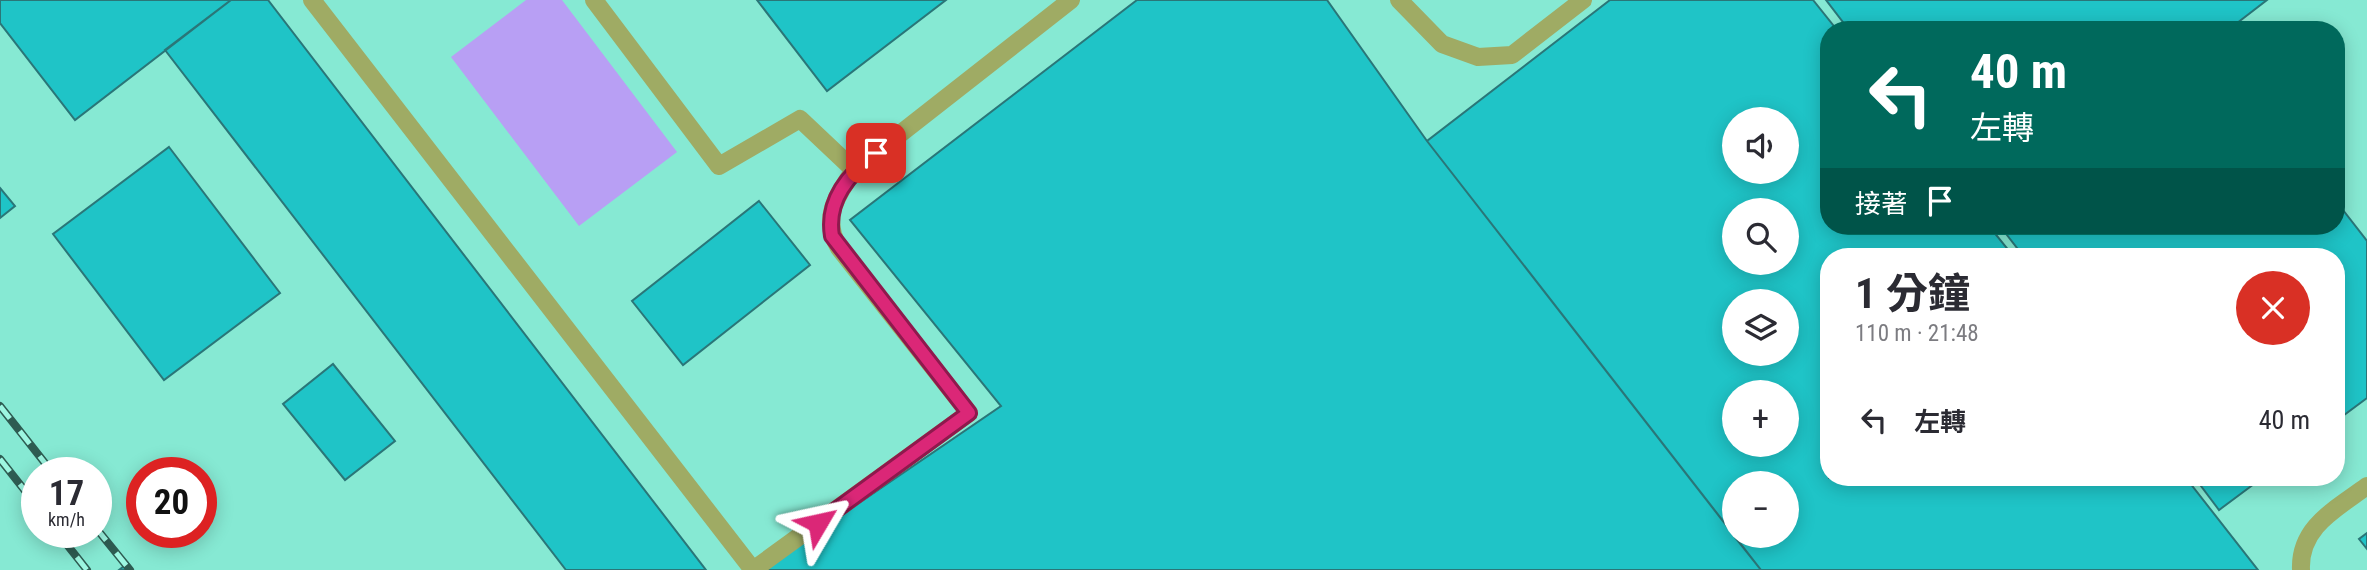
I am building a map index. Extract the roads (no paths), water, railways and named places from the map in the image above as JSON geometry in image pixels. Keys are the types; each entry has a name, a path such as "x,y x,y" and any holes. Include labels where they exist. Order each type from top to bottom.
{"lane":[{"path":"312,0 753,570 969,413 832,236 829,221 833,203 854,170 1072,0"},
{"path":"593,0 719,166 800,120 854,170"},
{"path":"1399,0 1441,44 1478,57 1512,55 1583,0"},
{"path":"2301,570 2300,554 2306,538 2318,522 2367,486"}],"railway":[{"path":"0,406 40,457"},
{"path":"0,459 21,486"},
{"path":"70,548 87,570"},
{"path":"112,548 130,570"}]}
